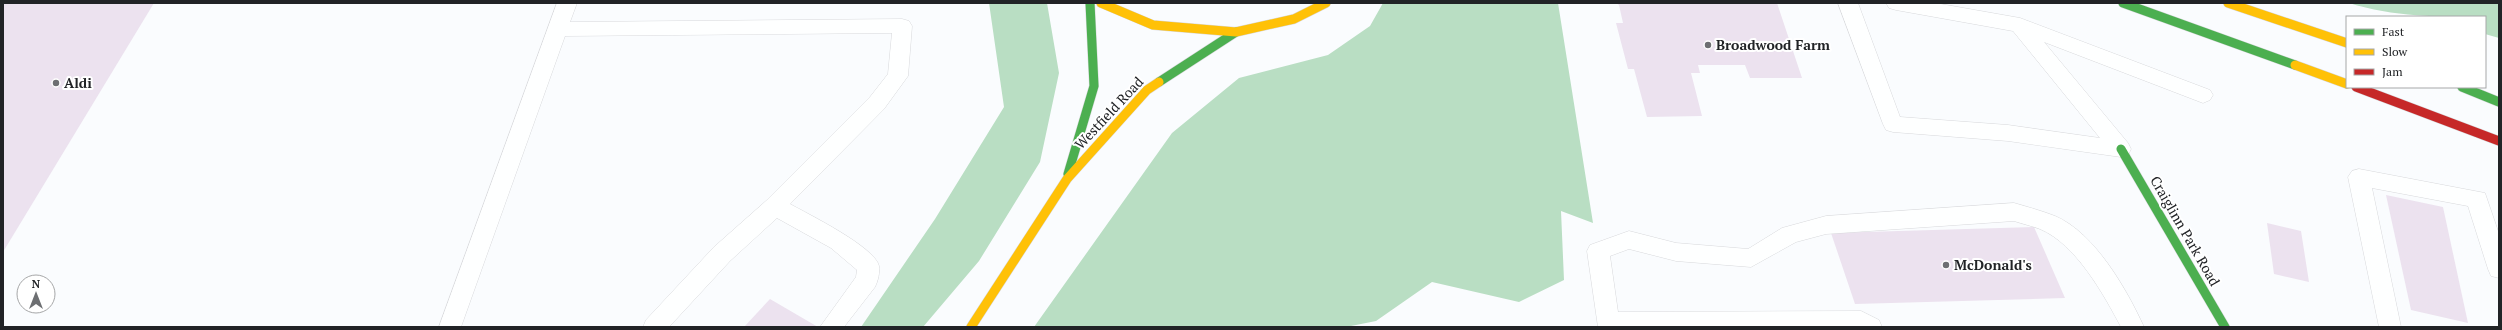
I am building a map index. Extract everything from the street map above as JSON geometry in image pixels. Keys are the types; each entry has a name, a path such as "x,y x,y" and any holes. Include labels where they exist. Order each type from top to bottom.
{"main road":[{"name":"Westfield Road","path":"1067,179 1094,86 1090,3"},
{"path":"1101,3 1153,26 1236,32 1294,19 1326,3"},
{"path":"2123,3 2346,84"},
{"path":"2228,3 2346,42"},
{"name":"Westfield Road","path":"971,327 1067,179 1147,90 1236,32"},
{"path":"2359,88 2499,141"},
{"path":"2464,88 2499,102"},
{"name":"Craiglinn Park Road","path":"2120,149 2225,327"}],"lane":[{"path":"450,327 567,3"},
{"path":"1848,3 1893,124 2008,133 2120,149"},
{"path":"1896,3 2019,25 2203,95"},
{"path":"2019,25 2120,149"},
{"path":"558,29 902,26 898,76 877,103 775,206 722,254 654,327"},
{"path":"2390,327 2359,177 2477,199 2499,268"},
{"path":"775,206 839,242 868,266 867,280 831,327"},
{"path":"1871,327 1862,321 1609,325 1598,251 1629,240 1698,255 1751,258 1790,234 1826,225 2014,212 2049,223 2076,243 2107,278 2133,327"}],"green space":[{"path":"989,3 1047,3 1059,73 1040,162 979,261 923,327 861,327 935,219 1004,107"},
{"path":"1383,3 1558,3 1593,223 1561,211 1564,280 1519,302 1432,282 1376,321 1346,327 1034,327 1172,133 1239,78 1328,55 1370,26"},
{"path":"2349,3 2499,3 2499,38 2486,34 2486,16 2433,16 2399,14 2366,8"}],"building":[{"path":"3,3 154,3 3,252"},
{"path":"1616,3 1777,3 1802,78 1750,78 1745,65 1698,65 1700,73 1691,73 1702,116 1647,117 1634,69 1628,69 1616,23 1623,23 1619,5"},
{"path":"2386,195 2443,207 2468,323 2411,310"},
{"path":"2267,223 2301,231 2309,282 2274,274"},
{"name":"McDonald's","path":"2034,227 2065,298 1855,304 1831,233"},
{"path":"770,299 818,327 744,327"}],"traffic: fast":[{"path":"1068,174 1094,86 1090,3"},
{"path":"2123,3 2295,65"},
{"path":"1159,82 1236,32"},
{"path":"2464,88 2499,102"},
{"path":"2121,149 2225,327"}],"traffic: slow":[{"path":"1101,3 1153,25 1236,32 1294,19 1326,3"},
{"path":"2228,3 2346,43"},
{"path":"2295,65 2346,84"},
{"path":"971,327 1067,179 1147,90 1159,82"}],"traffic: jam":[{"path":"2359,88 2499,141"}],"place":[{"name":"Broadwood Farm","path":"1708,45"},
{"name":"Aldi","path":"56,83"},
{"name":"McDonald's","path":"1946,265"}]}
